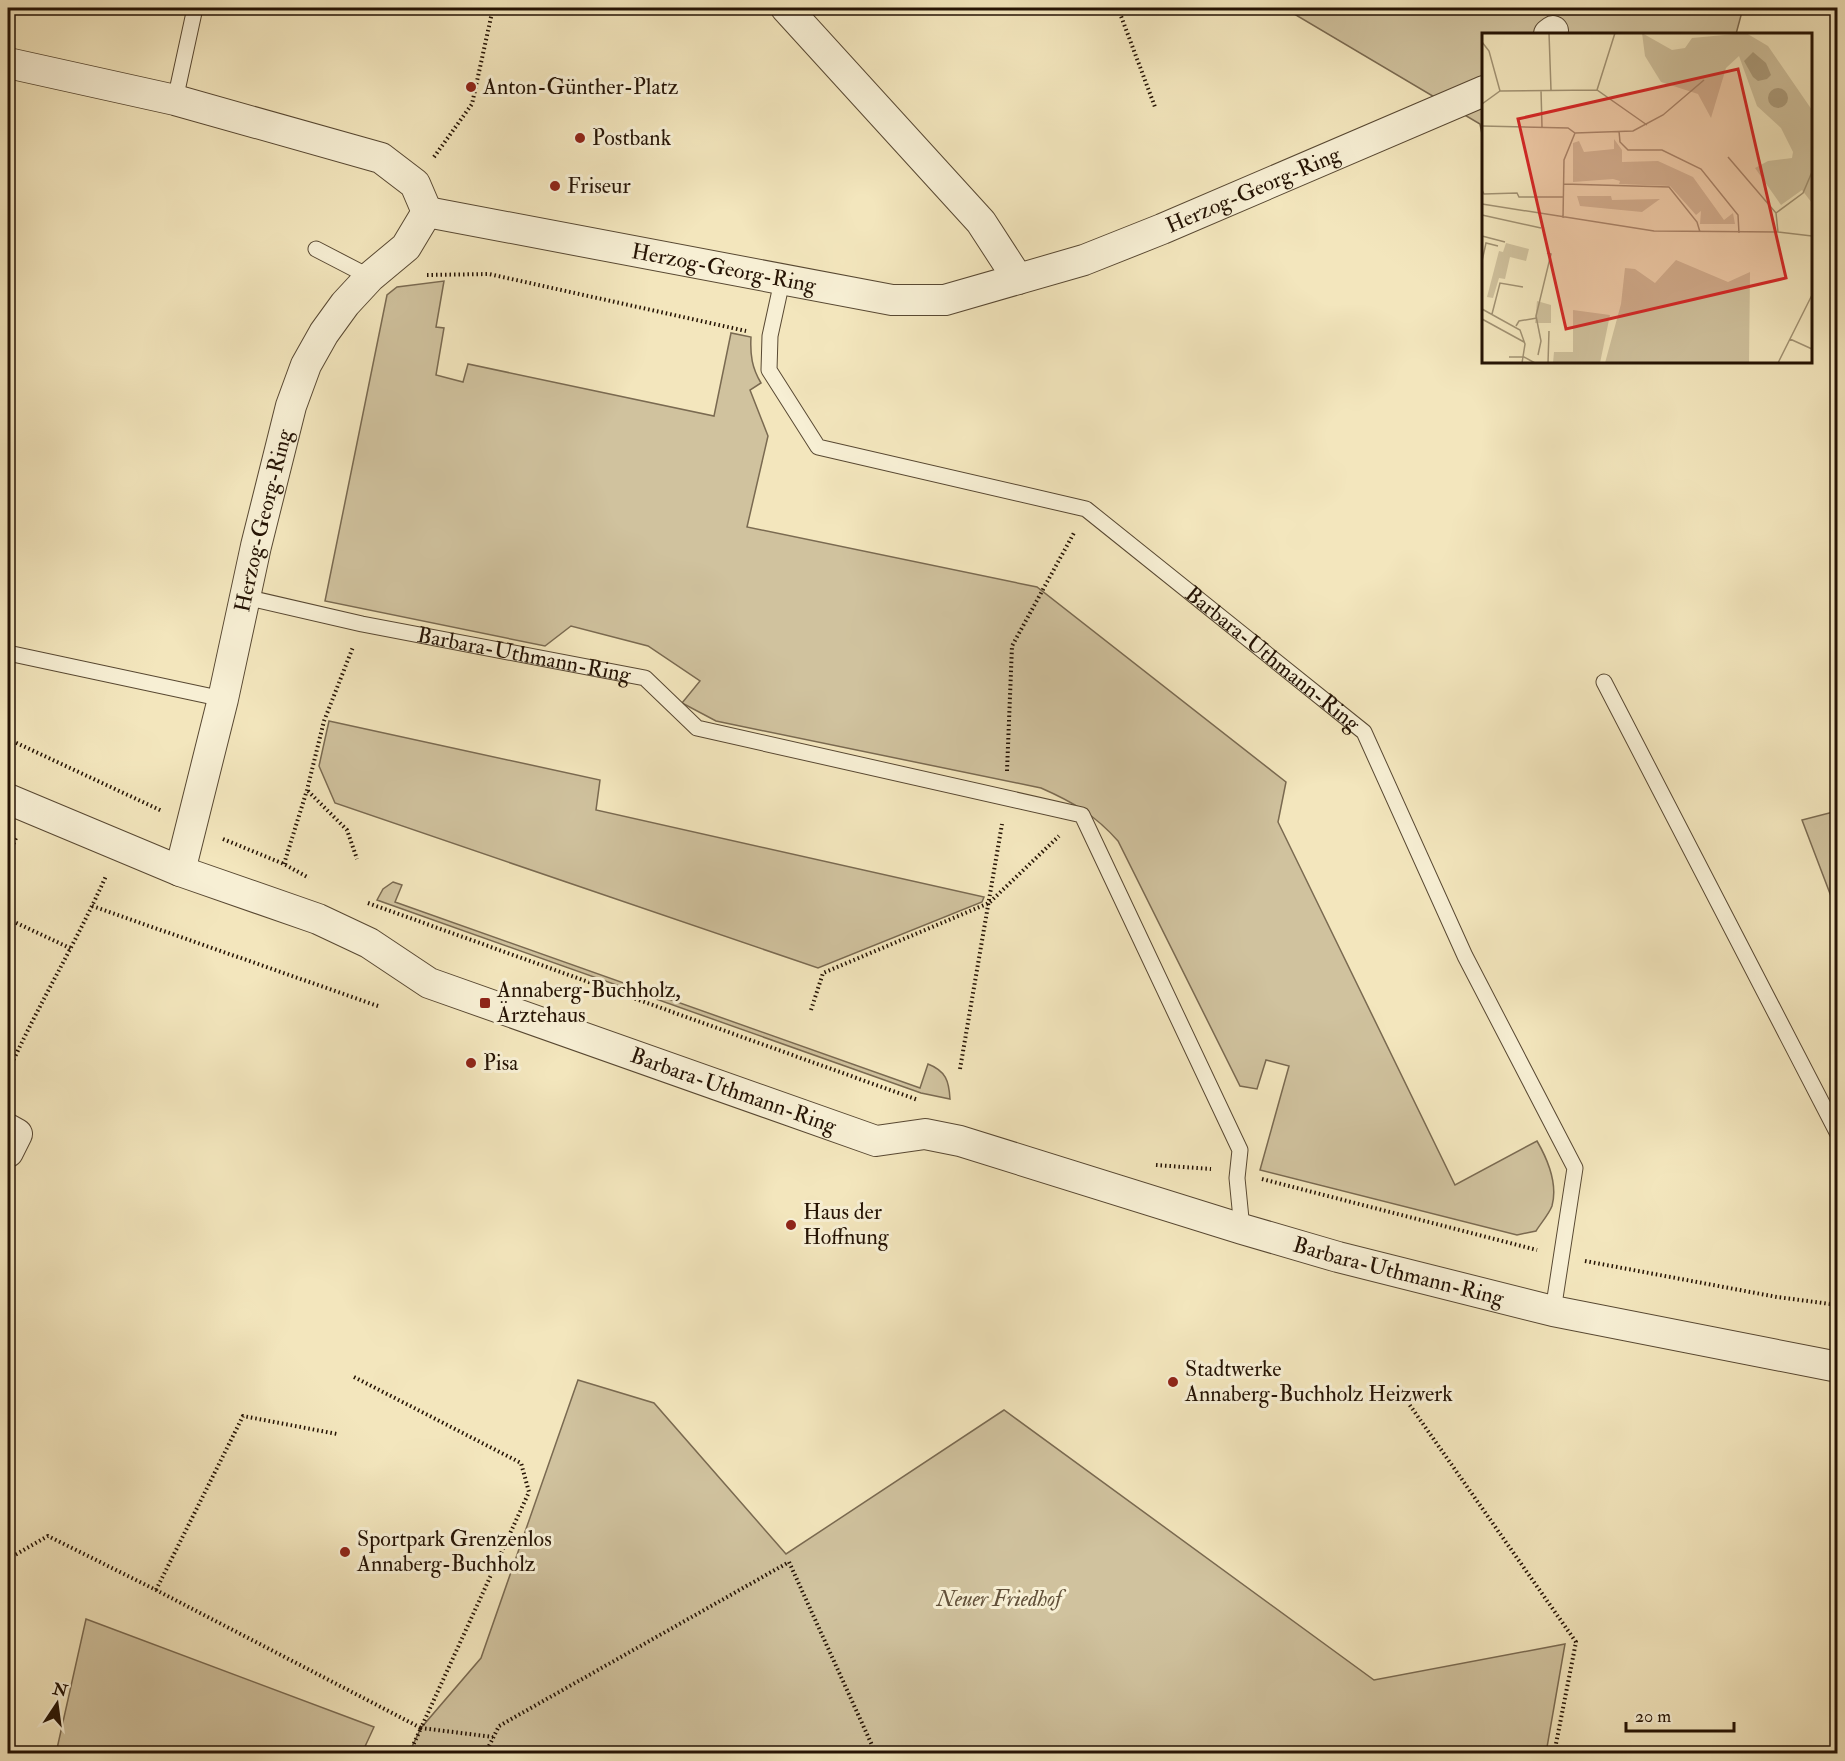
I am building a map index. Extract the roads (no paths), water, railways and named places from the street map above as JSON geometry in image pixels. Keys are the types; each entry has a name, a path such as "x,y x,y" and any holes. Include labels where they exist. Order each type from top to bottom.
{"street":[{"path":"786,8 981,222 1018,279"},
{"path":"8,63 175,100 381,158 415,184 427,212"},
{"name":"Herzog-Georg-Ring","path":"180,871 223,699 291,406 306,365 324,333 345,304 370,277 406,247 427,212 892,300 945,300 1084,260 1482,92"},
{"name":"Barbara-Uthmann-Ring","path":"8,799 180,871 318,919 369,943 429,983 876,1141 925,1134 960,1141 1338,1257 1553,1311 1838,1367"},
{"path":"8,1129 17,1134 8,1152"}],"lane":[{"path":"175,100 195,8"},
{"path":"316,249 370,277"},
{"name":"Barbara-Uthmann-Ring","path":"782,281 770,336 769,370 818,447 1086,509 1364,732 1465,956 1575,1168 1553,1311"},
{"name":"Barbara-Uthmann-Ring","path":"245,597 362,624 645,678 697,728 1082,815 1240,1150 1237,1173 1242,1229"},
{"path":"8,652 223,699"},
{"path":"1604,682 1838,1134"}],"place":[{"name":"Anton-Günther-Platz","path":"471,87"},
{"name":"Postbank","path":"580,138"},
{"name":"Friseur","path":"555,186"},
{"name":"Annaberg-Buchholz, Ärztehaus","path":"485,1003"},
{"name":"Pisa","path":"471,1063"},
{"name":"Haus der Hoffnung","path":"791,1225"},
{"name":"Stadtwerke Annaberg-Buchholz Heizwerk","path":"1173,1382"},
{"name":"Sportpark Grenzenlos Annaberg-Buchholz","path":"345,1552"}],"park label":[{"name":"Neuer Friedhof","path":"999,1599"}]}
